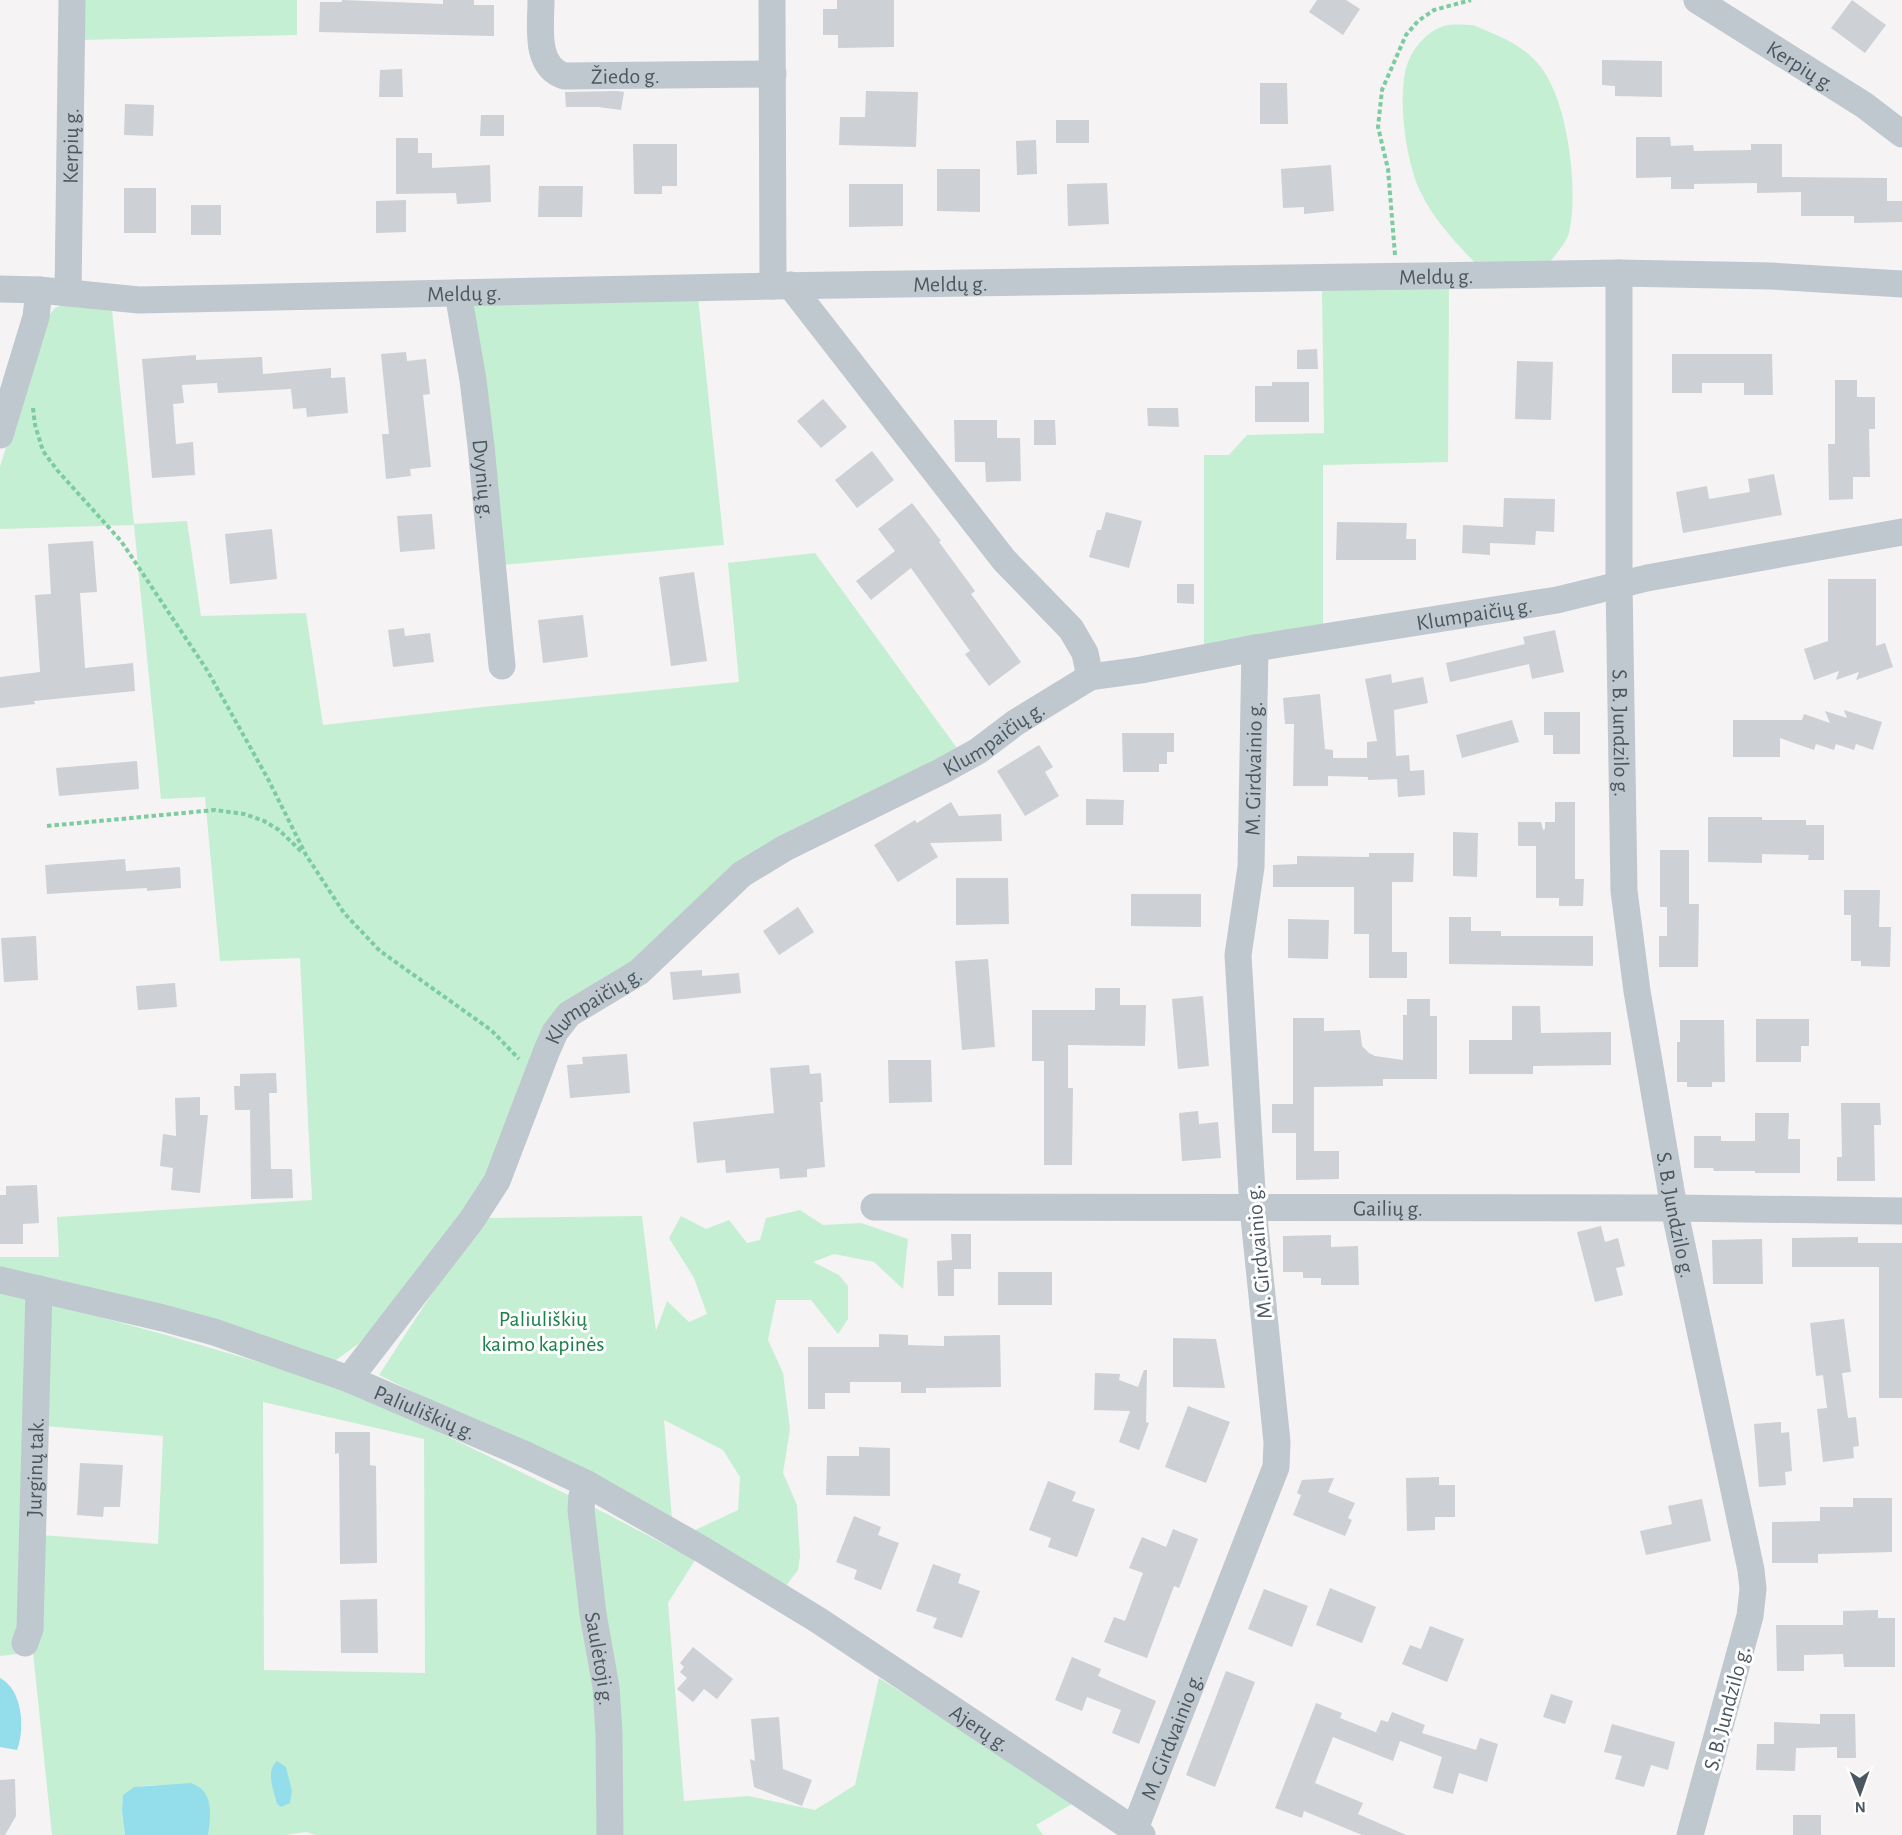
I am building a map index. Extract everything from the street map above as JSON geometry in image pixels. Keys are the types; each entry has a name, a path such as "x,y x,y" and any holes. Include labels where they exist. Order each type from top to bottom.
{"street":[{"name":"Kerpių g.","path":"68,293 72,0"},
{"name":"Žiedo g.","path":"541,0 542,51 547,64 555,73 564,76 773,74"},
{"path":"772,0 782,286 1004,560 1071,629 1085,653 1090,677"},
{"name":"Kerpių g.","path":"1697,0 1864,105 1902,134"},
{"name":"Meldų g.","path":"0,289 39,290 140,300 782,286 1619,273 1771,276 1902,284"},
{"name":"S. B. Jundzilo g.","path":"1619,273 1619,583 1624,891 1637,991 1674,1208 1746,1546 1753,1589 1750,1616 1690,1835"},
{"path":"0,435 36,318 39,290"},
{"name":"Dvynių g.","path":"458,293 482,446 502,666"},
{"name":"Klumpaičių g.","path":"349,1379 471,1221 497,1181 532,1086 555,1032 569,1014 639,972 742,874 785,848 969,756 1015,723 1090,677 1557,600 1619,583 1902,532"},
{"name":"M. Girdvainio g.","path":"1138,1833 1276,1467 1277,1442 1253,1208 1238,954 1251,867 1255,648"},
{"name":"Gailių g.","path":"874,1207 1674,1208 1902,1211"},
{"name":"Paliuliškių g.","path":"0,1280 214,1332 349,1379 526,1455 587,1484 703,1550 818,1620"},
{"name":"Jurginų tak.","path":"26,1643 30,1629 39,1289"},
{"name":"Saulėtoji g.","path":"587,1484 582,1496 581,1510 593,1614 606,1687 610,1835"},
{"name":"Ajerų g.","path":"818,1620 1138,1833"}],"path":[{"path":"1397,278 1388,169 1378,127 1382,90 1406,35 1418,21 1434,10 1471,0"},
{"path":"33,407 35,425 43,451 57,470 121,541 207,670 268,778 306,855 344,913 380,951 491,1030 517,1055 532,1086"},
{"path":"47,826 215,810 244,814 264,821 279,830 306,855"}],"green space":[{"path":"80,0 297,0 297,35 80,40"},
{"path":"1449,25 1473,25 1509,41 1532,57 1549,80 1564,122 1572,170 1572,215 1567,237 1546,267 1480,268 1440,224 1421,193 1411,164 1403,110 1404,76 1408,62 1421,41 1430,33"},
{"path":"1449,288 1448,462 1323,465 1323,627 1204,648 1204,455 1229,455 1247,435 1324,433 1322,290"},
{"path":"698,297 724,545 502,565 469,299"},
{"path":"68,303 112,310 134,524 187,521 201,616 306,613 323,725 739,682 728,563 815,553 962,755 850,807 575,1003 491,1173 390,1314 358,1344 332,1363 0,1271 0,1257 59,1257 57,1217 312,1200 300,958 220,961 205,797 161,799 134,525 0,529 0,467 45,320 55,308"},
{"name":"Paliuliškių kaimo kapinės","path":"800,1210 823,1225 861,1223 908,1239 903,1289 874,1262 834,1254 813,1262 839,1275 848,1286 848,1319 838,1334 811,1300 776,1300 768,1340 783,1373 790,1429 783,1473 797,1505 800,1556 798,1570 786,1586 693,1531 738,1510 740,1477 723,1450 664,1420 672,1519 379,1375 481,1218 642,1216 656,1331 667,1301 689,1322 707,1314 694,1278 669,1238 681,1216 706,1229 729,1220 747,1243 760,1240 766,1218"},
{"path":"0,1290 348,1388 603,1512 695,1560 668,1603 684,1801 748,1796 815,1810 855,1785 879,1678 1075,1802 1036,1825 1043,1835 315,1835 306,1832 285,1835 208,1835 209,1824 173,1785 153,1785 135,1788 123,1795 125,1835 52,1835 33,1652 0,1656","holes":["263,1402 424,1439 425,1673 264,1670","45,1426 163,1436 158,1544 42,1535"]}],"water":[{"path":"0,1678 8,1684 18,1701 21,1732 17,1750 0,1747"},
{"path":"277,1761 286,1767 292,1791 290,1803 281,1807 277,1804 271,1781 273,1765"},
{"path":"191,1783 207,1797 210,1811 208,1835 125,1835 123,1795 134,1787"}],"building":[{"path":"342,0 443,4 443,0 474,0 474,5 494,5 494,36 319,32 320,2 342,2"},
{"path":"837,0 894,0 894,47 838,48 838,35 823,35 823,9 837,9"},
{"path":"1317,0 1346,0 1360,9 1343,35 1309,12"},
{"path":"1852,0 1886,25 1865,53 1831,28"},
{"path":"1602,60 1662,61 1662,97 1615,96 1615,86 1602,85"},
{"path":"402,69 403,97 379,97 380,70"},
{"path":"1260,83 1287,83 1288,124 1260,124"},
{"path":"866,91 918,92 916,147 839,145 840,117 865,117"},
{"path":"565,92 624,92 621,110 566,107"},
{"path":"125,104 154,105 153,136 124,135"},
{"path":"481,115 504,115 504,136 480,136"},
{"path":"1056,120 1089,120 1089,143 1056,143"},
{"path":"1636,137 1670,137 1671,146 1693,145 1694,151 1751,150 1751,144 1782,144 1782,177 1887,178 1887,201 1902,201 1902,222 1854,223 1854,216 1801,216 1801,192 1757,193 1757,183 1694,184 1694,189 1671,189 1671,177 1636,178"},
{"path":"396,138 418,138 418,153 432,153 432,168 490,165 491,202 457,204 456,193 396,194"},
{"path":"1036,140 1037,174 1017,175 1016,141"},
{"path":"633,144 677,144 677,186 662,186 662,194 634,194"},
{"path":"1331,165 1334,211 1304,214 1304,207 1283,208 1281,169"},
{"path":"937,169 980,169 980,212 937,211"},
{"path":"1107,183 1109,224 1068,226 1067,184"},
{"path":"849,184 903,184 903,226 849,227"},
{"path":"539,186 583,186 582,217 538,217"},
{"path":"124,188 156,188 156,233 124,233"},
{"path":"406,200 406,232 376,233 376,201"},
{"path":"191,205 221,205 221,235 191,235"},
{"path":"1317,349 1318,369 1297,369 1297,350"},
{"path":"406,352 407,361 426,359 430,394 423,395 431,467 410,469 411,476 386,479 382,434 389,434 381,354"},
{"path":"1672,354 1772,354 1773,395 1744,395 1744,383 1702,383 1702,393 1672,393"},
{"path":"196,355 196,360 262,357 263,374 331,368 331,378 345,377 348,413 307,417 306,408 293,409 291,389 218,393 217,383 182,385 184,403 173,404 176,444 193,442 195,475 152,478 142,359"},
{"path":"1517,361 1553,362 1551,420 1515,419"},
{"path":"1835,380 1857,380 1857,397 1875,397 1875,429 1869,429 1870,477 1853,477 1853,499 1829,500 1828,444 1835,444"},
{"path":"1272,382 1309,382 1309,422 1255,422 1255,386 1272,386"},
{"path":"823,399 847,427 821,448 797,421"},
{"path":"1147,408 1178,408 1179,427 1148,426"},
{"path":"954,420 997,420 997,438 1020,438 1021,481 986,482 985,462 955,462"},
{"path":"1034,420 1055,420 1056,445 1034,445"},
{"path":"872,451 894,480 857,508 835,480"},
{"path":"1774,474 1782,515 1683,533 1676,492 1707,486 1709,499 1750,492 1748,479"},
{"path":"1504,498 1555,499 1554,532 1536,531 1535,545 1490,543 1490,555 1462,553 1463,525 1503,527"},
{"path":"912,503 975,591 971,594 1021,662 989,686 965,654 970,651 911,568 871,600 856,581 895,551 878,529"},
{"path":"1106,512 1142,521 1129,568 1089,557 1097,530 1101,530"},
{"path":"432,514 435,549 400,552 397,516"},
{"path":"1337,522 1407,523 1406,539 1416,539 1416,560 1336,560"},
{"path":"272,529 277,579 230,584 225,534"},
{"path":"93,541 97,592 80,593 85,668 133,663 135,691 34,701 35,704 0,708 0,677 40,672 35,595 51,594 48,544"},
{"path":"694,572 707,661 671,666 659,577"},
{"path":"1828,579 1876,579 1876,646 1885,643 1893,667 1856,680 1859,672 1836,680 1839,671 1814,680 1804,649 1828,641"},
{"path":"1177,584 1194,584 1194,604 1177,603"},
{"path":"583,615 588,657 543,663 538,620"},
{"path":"404,628 405,636 430,633 434,662 393,667 388,630"},
{"path":"1555,630 1564,672 1532,679 1529,664 1450,682 1446,663 1525,644 1523,637"},
{"path":"1391,674 1392,683 1423,677 1428,703 1394,710 1396,756 1409,755 1410,771 1424,770 1425,795 1398,797 1397,779 1368,780 1368,777 1328,776 1328,786 1293,786 1294,724 1285,724 1283,698 1320,694 1325,749 1333,750 1333,758 1367,758 1367,742 1377,741 1365,679"},
{"path":"1844,710 1882,722 1873,750 1856,744 1854,750 1836,744 1834,750 1816,744 1814,750 1780,738 1780,757 1733,757 1733,720 1802,720 1804,714 1830,723 1825,711 1847,718"},
{"path":"1544,712 1580,712 1580,754 1553,754 1553,735 1544,735"},
{"path":"1512,720 1519,742 1462,758 1456,735"},
{"path":"1122,733 1174,733 1174,752 1167,752 1167,764 1159,764 1159,772 1123,772"},
{"path":"1039,745 1053,767 1045,772 1059,796 1025,816 997,771"},
{"path":"137,761 139,789 59,796 56,768"},
{"path":"1086,799 1124,800 1123,825 1086,825"},
{"path":"951,802 959,816 1001,814 1002,841 930,843 938,857 898,882 874,845 915,820 917,823"},
{"path":"1555,802 1575,802 1575,879 1584,879 1583,906 1559,906 1559,898 1536,898 1536,846 1518,846 1518,822 1541,822 1543,830 1545,829 1545,822 1555,822"},
{"path":"1708,817 1806,820 1806,825 1824,825 1824,860 1808,860 1809,855 1762,854 1762,863 1708,862"},
{"path":"1453,832 1478,833 1477,877 1453,876"},
{"path":"1660,850 1689,850 1689,904 1699,904 1698,967 1659,967 1659,936 1667,936 1667,907 1660,907"},
{"path":"1369,853 1414,853 1413,882 1392,882 1392,952 1407,952 1407,978 1369,978 1369,934 1354,934 1354,887 1273,887 1273,865 1297,864 1297,856 1369,857"},
{"path":"125,859 126,871 180,867 181,888 47,894 45,865"},
{"path":"956,878 1008,878 1009,924 956,925"},
{"path":"1844,890 1880,890 1879,927 1891,927 1890,967 1861,966 1861,961 1851,961 1851,915 1844,915"},
{"path":"1131,894 1201,894 1201,927 1131,926"},
{"path":"798,907 814,932 779,955 763,931"},
{"path":"1449,917 1471,917 1471,931 1501,931 1501,936 1593,936 1593,966 1449,964"},
{"path":"1288,919 1329,920 1328,959 1288,958"},
{"path":"36,936 38,980 4,982 1,938"},
{"path":"988,959 995,1047 962,1050 955,961"},
{"path":"702,970 702,976 739,973 741,993 673,1000 670,972"},
{"path":"175,983 177,1007 138,1010 136,986"},
{"path":"1095,988 1120,988 1120,1005 1146,1005 1145,1046 1068,1045 1068,1088 1073,1088 1072,1165 1044,1165 1044,1061 1032,1061 1032,1010 1095,1010"},
{"path":"1203,996 1209,1066 1178,1069 1172,999"},
{"path":"1407,999 1430,999 1430,1016 1437,1016 1437,1079 1383,1079 1383,1086 1314,1087 1314,1151 1339,1151 1339,1179 1296,1180 1296,1133 1272,1133 1272,1104 1293,1104 1293,1018 1324,1018 1324,1031 1360,1030 1362,1046 1369,1053 1403,1060 1403,1015 1407,1015"},
{"path":"1512,1006 1540,1006 1541,1033 1611,1032 1611,1065 1533,1066 1533,1074 1469,1074 1469,1040 1512,1040"},
{"path":"1756,1019 1809,1019 1809,1046 1801,1046 1801,1062 1756,1062"},
{"path":"1680,1020 1724,1020 1725,1082 1712,1082 1712,1087 1687,1087 1687,1082 1677,1082 1677,1042 1680,1042"},
{"path":"627,1054 630,1093 570,1098 567,1065 583,1064 582,1057"},
{"path":"888,1060 931,1060 932,1102 889,1103"},
{"path":"809,1065 810,1074 821,1073 823,1102 820,1102 825,1167 807,1169 807,1177 780,1179 779,1168 726,1173 725,1160 697,1163 693,1122 774,1113 770,1068"},
{"path":"276,1073 277,1093 269,1093 271,1169 292,1169 293,1198 251,1199 250,1110 235,1110 234,1086 240,1086 240,1074"},
{"path":"200,1097 200,1115 208,1115 200,1193 171,1190 173,1168 160,1166 163,1134 176,1136 175,1098"},
{"path":"1841,1103 1880,1103 1881,1125 1874,1125 1875,1181 1837,1181 1837,1157 1842,1157"},
{"path":"1198,1111 1199,1124 1218,1122 1221,1158 1182,1161 1179,1113"},
{"path":"1755,1113 1789,1113 1788,1139 1800,1139 1800,1173 1755,1173 1755,1171 1714,1171 1713,1168 1694,1168 1694,1136 1721,1136 1721,1141 1755,1141"},
{"path":"37,1185 39,1223 23,1224 23,1244 0,1244 0,1195 6,1195 6,1186"},
{"path":"1601,1226 1605,1242 1618,1238 1625,1266 1616,1268 1623,1295 1595,1302 1577,1232"},
{"path":"951,1234 971,1234 971,1269 954,1269 954,1296 938,1296 937,1261 952,1260"},
{"path":"1331,1235 1331,1247 1358,1246 1359,1285 1321,1285 1321,1278 1303,1278 1303,1272 1283,1272 1283,1236"},
{"path":"1858,1237 1858,1243 1902,1243 1902,1398 1879,1398 1879,1267 1792,1267 1792,1238"},
{"path":"1762,1239 1763,1284 1713,1284 1712,1240"},
{"path":"998,1272 1052,1272 1052,1305 998,1305"},
{"path":"1844,1319 1851,1372 1842,1373 1848,1418 1856,1417 1859,1446 1853,1447 1854,1458 1823,1462 1817,1409 1827,1408 1823,1375 1816,1376 1810,1323"},
{"path":"879,1334 908,1335 908,1345 944,1346 944,1336 1000,1335 1001,1387 926,1388 926,1393 901,1393 901,1382 850,1382 850,1393 825,1393 825,1409 808,1409 808,1347 879,1347"},
{"path":"1173,1338 1216,1339 1225,1388 1173,1387"},
{"path":"1144,1370 1147,1370 1146,1422 1149,1423 1139,1450 1119,1442 1130,1411 1094,1410 1095,1373 1120,1374 1119,1380 1138,1387"},
{"path":"1188,1406 1230,1422 1206,1483 1165,1467"},
{"path":"1781,1422 1781,1433 1789,1432 1792,1471 1785,1472 1786,1485 1759,1487 1754,1424"},
{"path":"335,1432 370,1432 370,1465 376,1466 377,1563 340,1564 339,1453 335,1454"},
{"path":"859,1447 890,1448 890,1496 826,1495 827,1456 859,1456"},
{"path":"80,1463 123,1465 120,1507 104,1507 103,1517 77,1515"},
{"path":"1439,1477 1439,1485 1455,1485 1455,1517 1435,1517 1435,1530 1407,1531 1406,1478"},
{"path":"1334,1478 1328,1492 1355,1503 1348,1518 1352,1520 1345,1536 1293,1515 1301,1495 1297,1493 1302,1480"},
{"path":"1048,1481 1076,1492 1072,1501 1095,1509 1077,1557 1048,1547 1051,1538 1029,1530"},
{"path":"1853,1498 1892,1498 1892,1552 1818,1554 1818,1563 1772,1563 1772,1522 1820,1521 1820,1507 1853,1507"},
{"path":"1702,1499 1711,1541 1646,1555 1640,1531 1672,1524 1668,1506"},
{"path":"854,1516 881,1527 878,1535 899,1543 881,1590 854,1579 857,1570 836,1562"},
{"path":"1173,1529 1198,1539 1179,1588 1174,1586 1147,1658 1104,1642 1114,1617 1125,1621 1143,1573 1129,1568 1142,1537 1166,1547"},
{"path":"933,1564 961,1574 958,1583 980,1591 962,1638 933,1628 937,1618 916,1611"},
{"path":"1330,1588 1376,1607 1362,1643 1316,1625"},
{"path":"1264,1589 1308,1606 1292,1647 1248,1629"},
{"path":"377,1599 378,1653 341,1653 340,1600"},
{"path":"1878,1610 1878,1618 1895,1618 1895,1667 1844,1667 1843,1654 1804,1655 1804,1671 1777,1671 1776,1625 1843,1625 1843,1611"},
{"path":"1430,1626 1464,1639 1447,1682 1402,1664 1410,1645 1421,1649"},
{"path":"693,1647 733,1679 717,1699 704,1689 693,1702 677,1689 687,1678 680,1672 684,1667 680,1663"},
{"path":"1072,1657 1101,1669 1098,1676 1156,1701 1139,1744 1112,1733 1121,1710 1087,1697 1082,1711 1055,1700"},
{"path":"1226,1671 1255,1682 1215,1787 1186,1775"},
{"path":"1551,1694 1573,1701 1565,1724 1543,1717"},
{"path":"1316,1703 1342,1713 1340,1718 1383,1735 1376,1732 1381,1720 1388,1722 1392,1712 1425,1725 1422,1733 1476,1750 1480,1738 1498,1744 1487,1782 1459,1773 1453,1794 1433,1788 1442,1757 1400,1741 1393,1761 1333,1737 1315,1783 1363,1803 1358,1814 1406,1835 1362,1835 1304,1811 1302,1818 1275,1808"},
{"path":"1820,1714 1855,1714 1856,1758 1837,1758 1837,1747 1796,1748 1795,1771 1756,1770 1757,1744 1774,1744 1774,1722 1820,1724"},
{"path":"779,1717 783,1769 812,1780 802,1806 754,1787 750,1759 755,1761 751,1719"},
{"path":"1612,1724 1675,1742 1668,1770 1651,1765 1644,1787 1615,1779 1622,1756 1604,1752"},
{"path":"15,1779 16,1816 5,1835 0,1835 0,1780"},
{"path":"1793,1815 1821,1815 1821,1835 1793,1835"}]}
